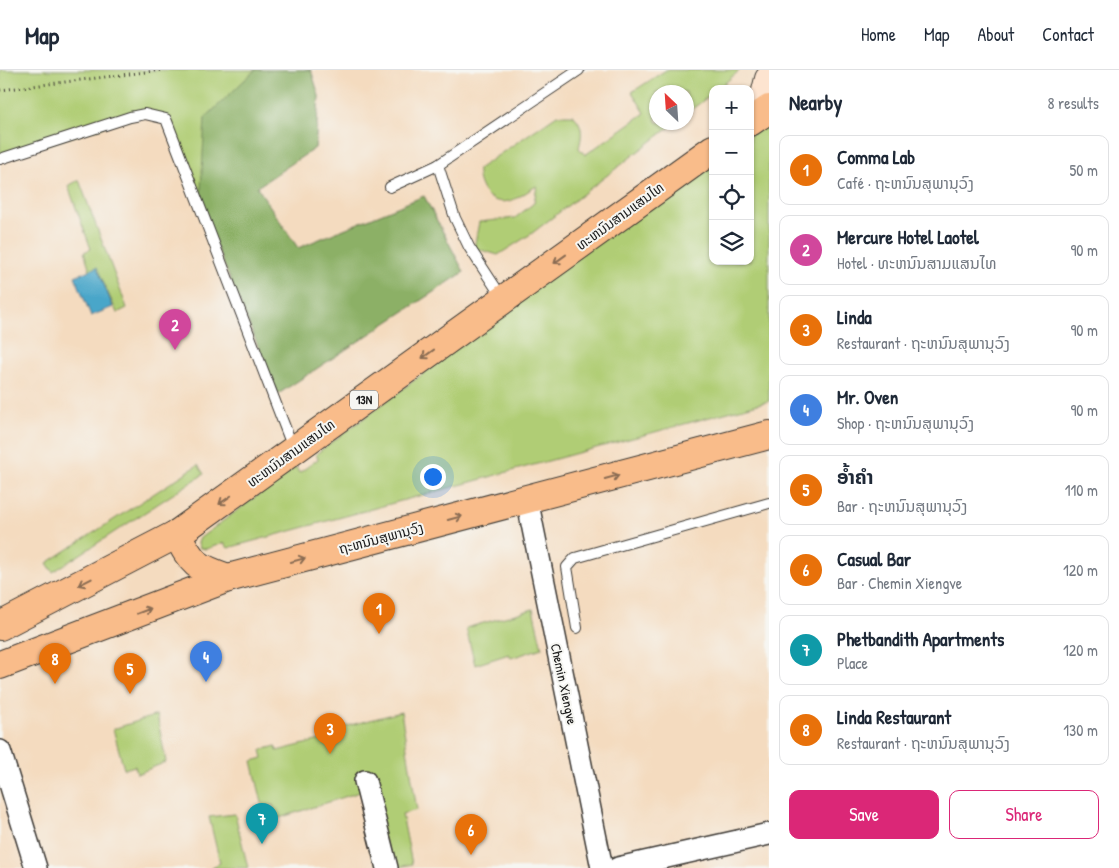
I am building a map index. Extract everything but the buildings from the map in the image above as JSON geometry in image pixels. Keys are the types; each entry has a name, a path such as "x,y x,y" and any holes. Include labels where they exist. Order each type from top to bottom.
{"highway":[{"name":"ທະຫນົນສາມແສນໄທ","path":"0,626 177,534 709,152"},
{"name":"ຖະຫນົນສຸພານຸວົງ","path":"0,666 228,578 769,435"},
{"path":"177,534 186,553 202,569 228,578"}],"main road":[{"path":"760,115 769,79"}],"street":[{"name":"Chemin Xiengve","path":"527,499 602,868"},
{"path":"0,751 36,868"},
{"path":"365,780 388,868"},
{"path":"618,868 769,834"}],"lane":[{"path":"390,187 438,164 579,70"},
{"path":"0,159 130,117 145,114 166,119 294,451"},
{"path":"438,164 459,226 470,247 504,300"},
{"path":"577,628 568,566 575,558 769,504"}],"path":[{"path":"0,90 162,70"}],"green space":[{"path":"0,70 311,70 319,96 315,148 257,187 298,248 424,196 464,272 278,394 166,119 145,114 0,159"},
{"path":"255,70 311,70 319,96 315,148 257,187 298,248 424,196 464,272 278,394 200,207 205,118"},
{"path":"666,70 740,70 723,85 709,85 709,96 694,108 694,85 649,85 649,130 666,130 531,234 498,255 474,248 479,222 515,218 534,203 537,186 513,200 502,202 495,200 490,198 482,188 479,182 478,169 557,115 573,115 577,119 581,127 579,148 585,155 645,113 632,92"},
{"path":"769,106 769,401 228,548 224,543 206,549 200,548 198,543 200,538 296,467 299,473 318,459 316,454 464,343 709,153 709,265 754,265 754,118"},
{"path":"79,180 127,308 117,313 97,268 90,270 84,252 91,249 68,186"},
{"path":"198,465 204,474 53,572 47,563"},
{"path":"533,609 542,648 511,658 509,654 475,665 466,628"},
{"path":"401,712 417,810 402,814 412,864 396,868 363,791 276,819 273,805 263,807 252,761 263,758 261,750 276,746 277,751 332,737 331,730"},
{"path":"157,715 166,762 137,774 135,766 124,769 113,729"},
{"path":"235,814 248,868 210,868 220,863 209,817"}],"water":[{"path":"97,267 113,307 91,316 75,276"}],"place":[{"name":"Mercure Hotel Laotel","path":"175,350"},
{"name":"Comma Lab","path":"379,634"},
{"name":"Mr. Oven","path":"206,682"},
{"name":"Linda Restaurant","path":"55,684"},
{"name":"ອ້ຳຄຳ","path":"130,694"},
{"name":"Linda","path":"330,754"},
{"name":"Phetbandith Apartments","path":"262,844"},
{"name":"Casual Bar","path":"471,855"}]}
